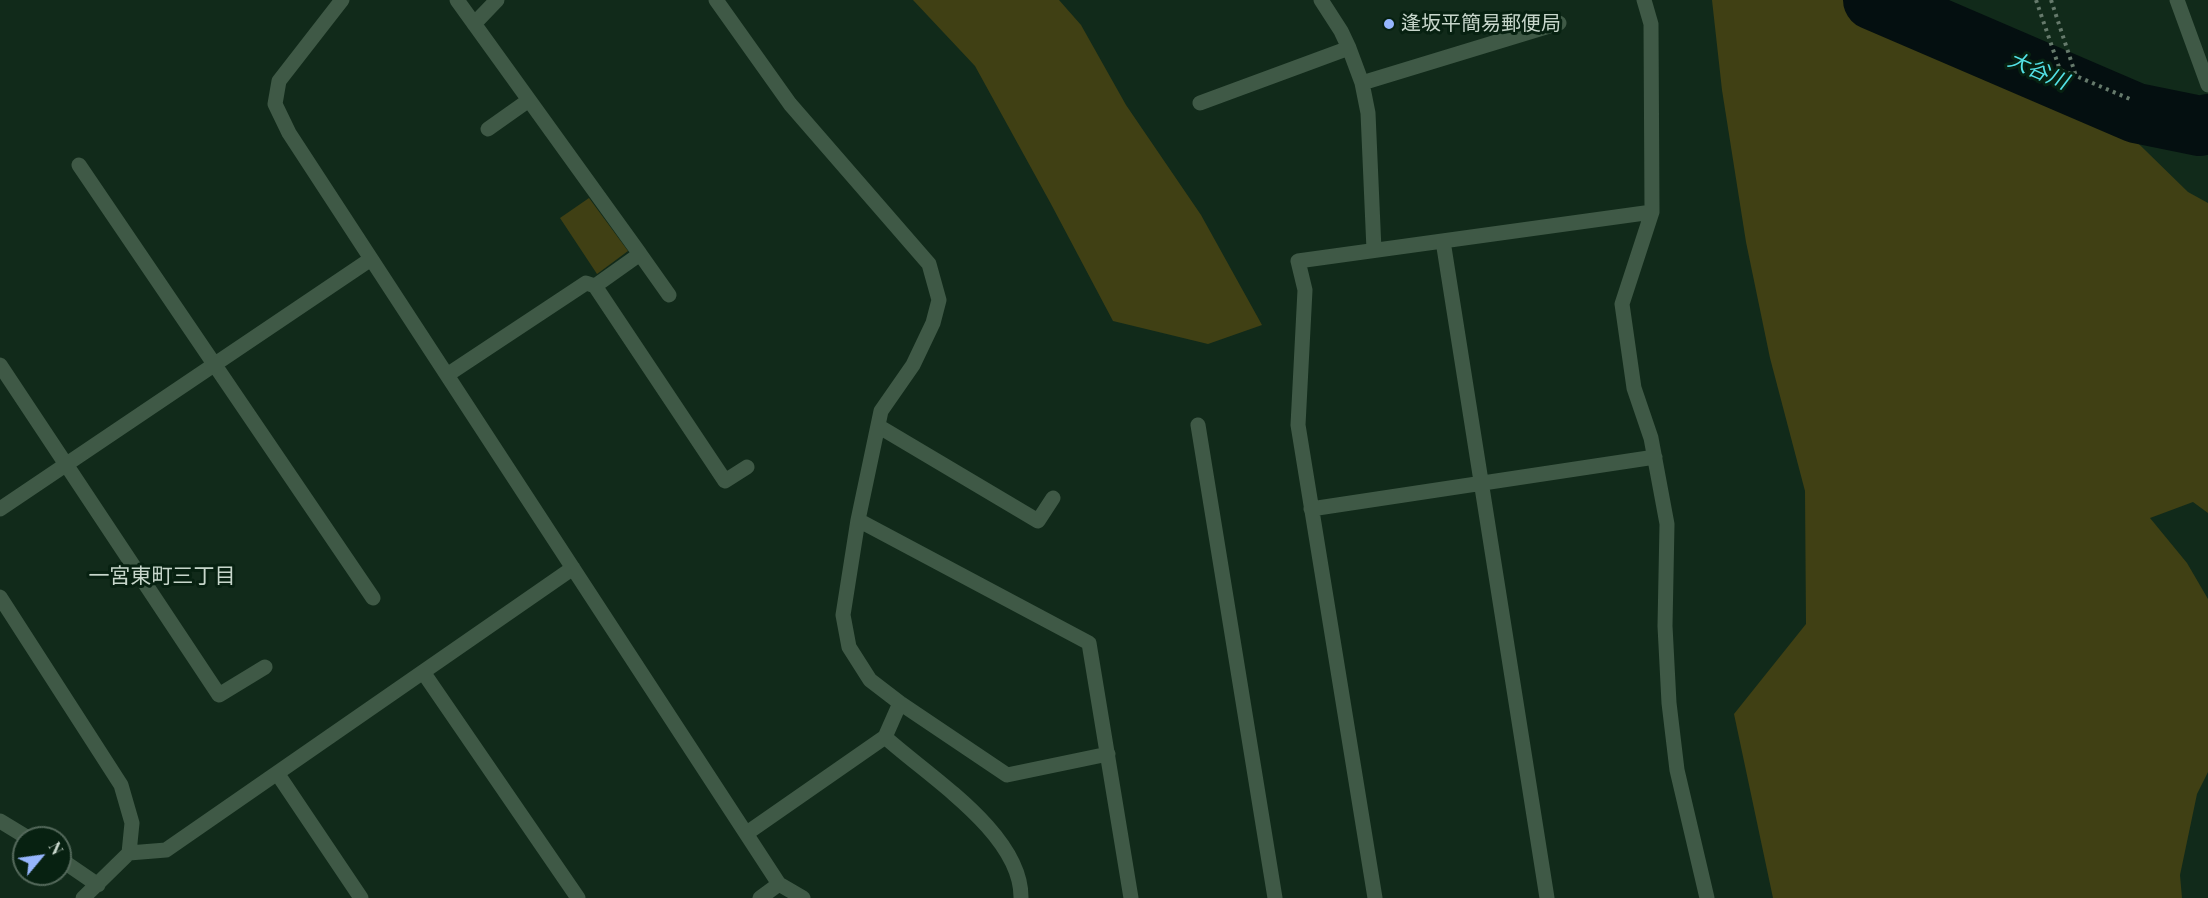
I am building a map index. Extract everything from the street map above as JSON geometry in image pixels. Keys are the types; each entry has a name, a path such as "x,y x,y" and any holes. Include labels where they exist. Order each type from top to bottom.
{"street":[{"path":"342,0 279,81 275,104 289,134 779,884 803,898"},
{"path":"457,0 669,295"},
{"path":"474,24 497,0"},
{"path":"716,0 790,104 929,264 939,300 933,323 913,365 881,411 858,520 843,615 849,647 870,680 900,703 1007,775 1108,754"},
{"path":"1321,0 1349,48 1362,83 1368,113 1374,250"},
{"path":"1644,0 1651,24 1652,212 1622,304 1634,388 1651,438 1667,524 1665,626 1669,703 1677,770 1707,898"},
{"path":"2176,0 2208,85"},
{"path":"1362,83 1559,23"},
{"path":"1200,103 1349,48"},
{"path":"488,129 529,100"},
{"path":"79,165 374,598"},
{"path":"1375,898 1298,425 1305,290 1299,261 1652,212"},
{"path":"1443,241 1547,898"},
{"path":"595,286 640,254"},
{"path":"0,509 371,259"},
{"path":"447,375 586,283 595,286 725,481 747,466"},
{"path":"0,365 219,695 265,667"},
{"path":"1198,425 1275,898"},
{"path":"878,426 1038,521 1053,498"},
{"path":"1311,509 1655,457"},
{"path":"858,520 1089,643 1131,898"},
{"path":"129,853 166,850 573,568"},
{"path":"0,597 121,785 132,823 129,853 83,898"},
{"path":"423,672 578,898"},
{"path":"747,833 885,737 900,703"},
{"path":"885,737 986,822 1006,848 1021,886 1021,898"},
{"path":"277,773 361,898"},
{"path":"72,868 98,885"},
{"path":"760,898 779,884"}],"path":[{"path":"2036,0 2060,70 2130,99"},
{"path":"2051,0 2076,76"}],"shaded area":[{"path":"913,0 1059,0 1081,25 1126,105 1201,215 1262,325 1208,344 1113,321 975,66"},
{"path":"1712,0 1923,0 2013,58 2103,109 2188,192 2208,203 2208,513 2193,502 2150,518 2187,563 2208,599 2208,772 2197,794 2180,875 2182,898 1773,898 1734,714 1806,624 1805,491 1770,358 1746,242 1722,90"},
{"path":"589,198 628,251 597,274 560,218"}],"waterway":[{"name":"大谷川","path":"1873,0 2136,113 2200,126 2208,124"}],"place":[{"name":"逢坂平簡易郵便局","path":"1389,24"}],"district":[{"name":"一宮東町三丁目","path":"162,576"}]}
